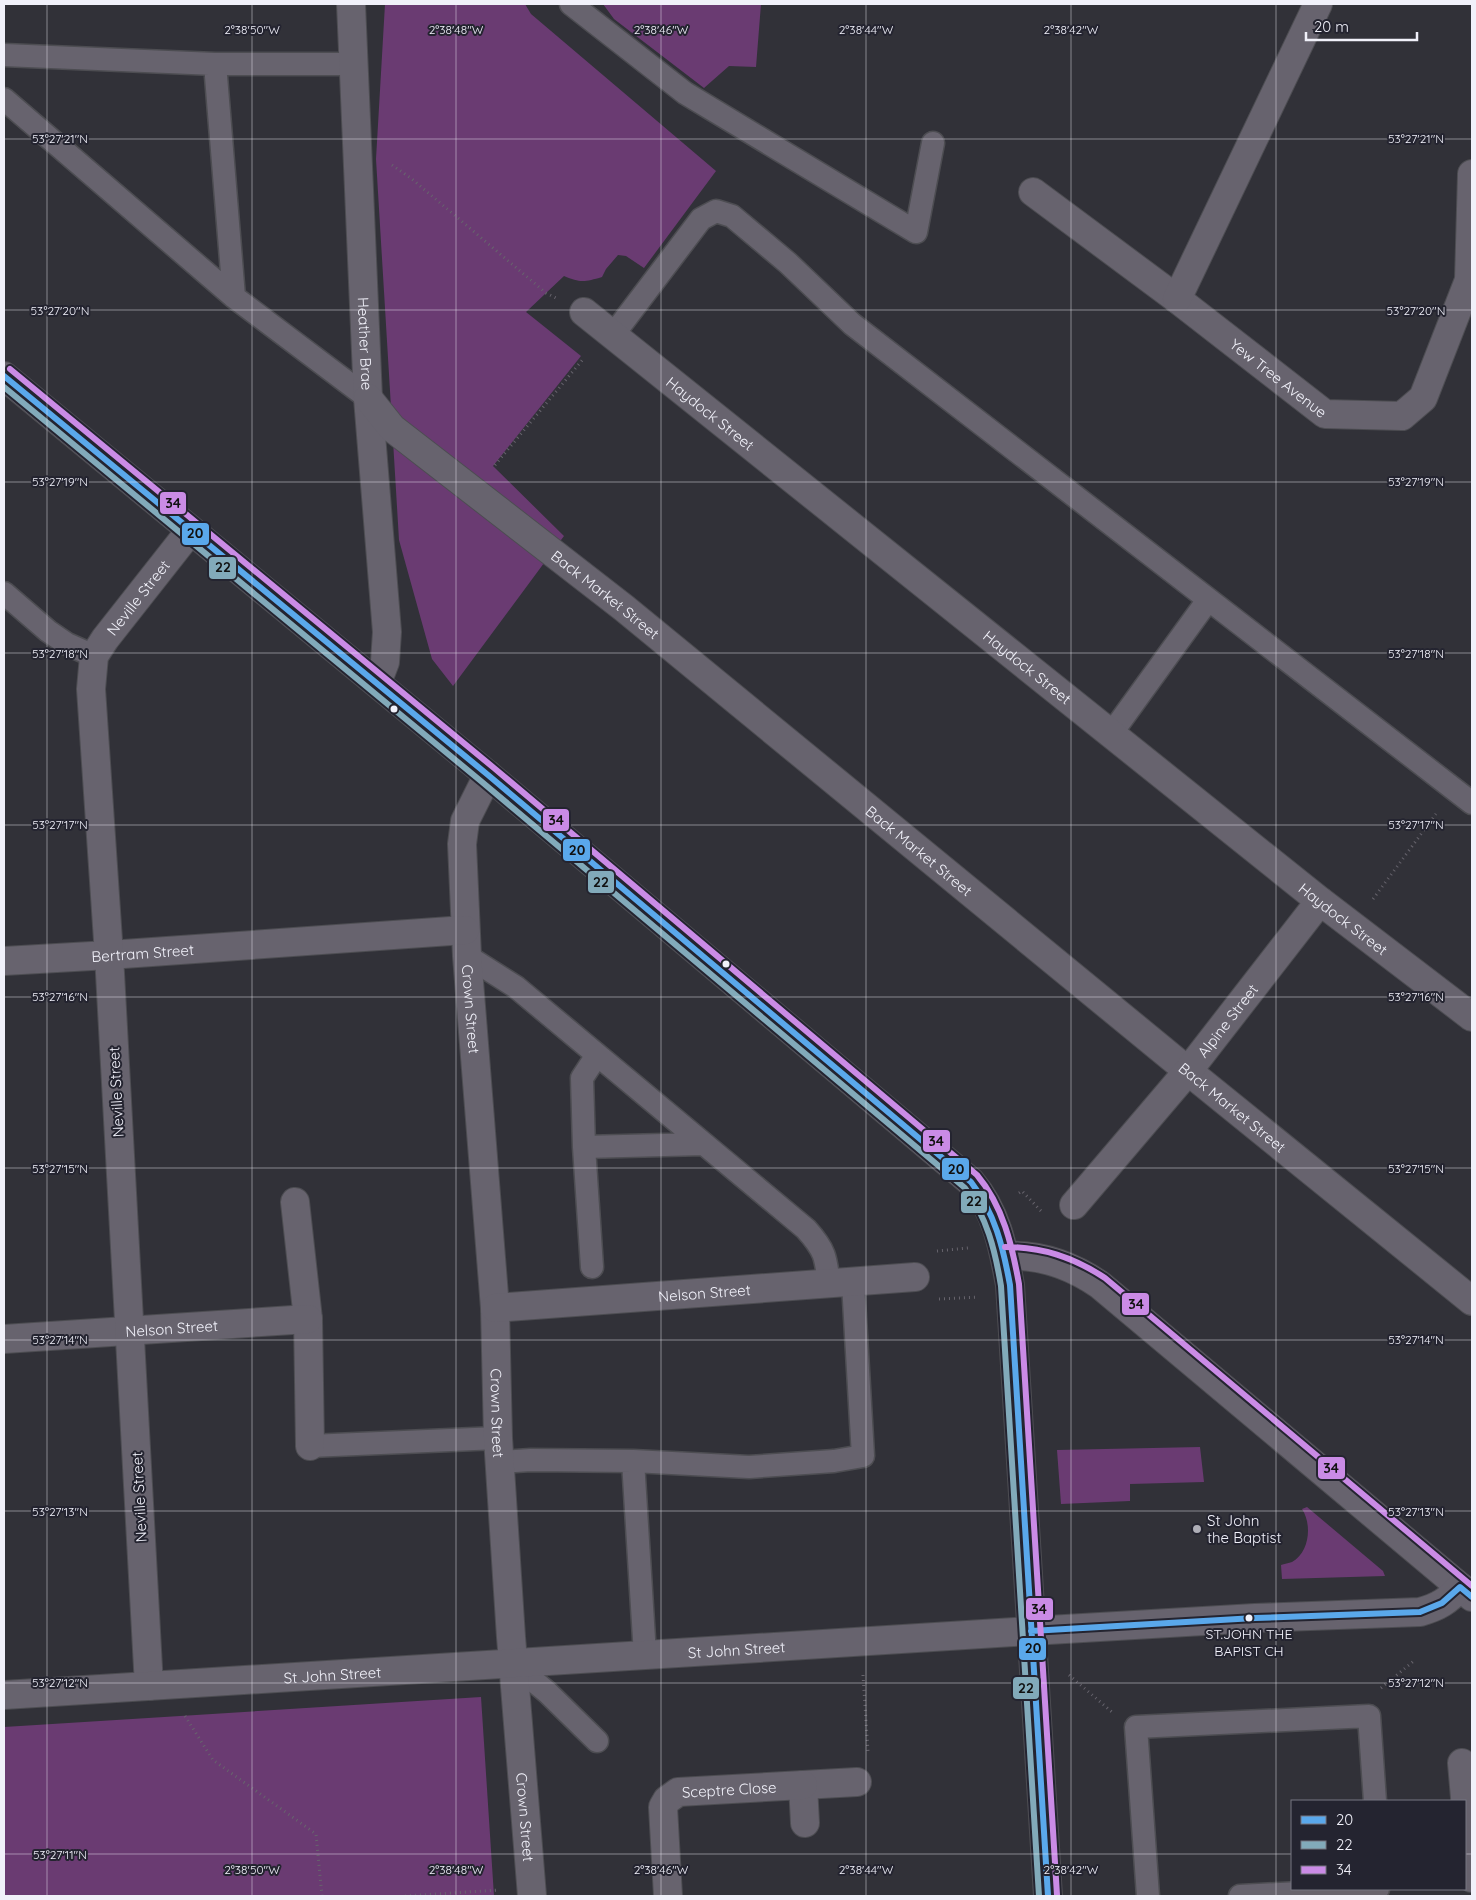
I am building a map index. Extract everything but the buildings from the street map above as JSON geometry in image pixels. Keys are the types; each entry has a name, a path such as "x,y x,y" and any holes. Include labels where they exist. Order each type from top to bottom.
{"street":[{"name":"Heather Brae","path":"351,4 368,398 387,632 385,662 377,682"},
{"path":"1176,299 1318,4"},
{"name":"Yew Tree Avenue","path":"1033,192 1325,414 1402,416 1423,398 1469,280 1472,174"},
{"name":"Haydock Street","path":"584,312 1320,900 1472,1017"},
{"path":"4,376 190,531 488,774 971,1182 981,1193 991,1211 1000,1234 1010,1285 1048,1896"},
{"name":"Back Market Street","path":"368,398 392,428 632,615 1472,1301"},
{"name":"Neville Street","path":"158,1686 130,1330 109,956 91,689 94,656 104,639 190,531"},
{"name":"Crown Street","path":"488,774 465,821 462,844 466,943 495,1308 499,1450 513,1664 532,1892"},
{"name":"Alpine Street","path":"1074,1205 1188,1071 1320,900"},
{"name":"Bertram Street","path":"4,961 109,956 282,942 466,943"},
{"path":"295,1202 308,1319 310,1446"},
{"path":"1005,1256 1029,1256 1061,1263 1100,1285 1469,1592"},
{"name":"Nelson Street","path":"495,1308 841,1284 915,1277"},
{"name":"Nelson Street","path":"4,1339 308,1319"},
{"name":"St John Street","path":"4,1695 1031,1630 1255,1618 1420,1612 1438,1607 1450,1598 1469,1592"},
{"path":"1466,1780 1467,1837 1472,1878"},
{"name":"Sceptre Close","path":"668,1896 663,1807 678,1792 856,1782"},
{"path":"804,1785 805,1823"}],"lane":[{"path":"571,4 685,93 916,232 933,143"},
{"path":"4,55 215,64 353,64"},
{"path":"215,64 234,296"},
{"path":"4,99 234,296 368,398"},
{"path":"612,335 701,219 716,211 732,216 788,263 852,324 1464,796"},
{"path":"4,593 48,631 67,644 94,656"},
{"path":"1111,734 1208,600"},
{"path":"310,1446 499,1450 531,1460 633,1461 749,1467 834,1461 863,1456 841,1284 816,1240 806,1229 466,943"},
{"path":"592,1267 584,1147 582,1078 597,1055"},
{"path":"584,1147 704,1144"},
{"path":"633,1461 645,1655"},
{"path":"513,1664 546,1692 597,1741"},
{"path":"1148,1896 1136,1728 1369,1716 1375,1800"},
{"path":"1240,1896 1358,1890"}],"path":[{"path":"357,144 412,178 546,293 584,312"},
{"path":"492,468 584,358"},
{"path":"1350,923 1371,902 1464,796"},
{"path":"929,1252 971,1248"},
{"path":"932,1300 982,1296"},
{"path":"1369,1716 1375,1694 1415,1660"},
{"path":"863,1674 868,1753"},
{"path":"1068,1675 1126,1724 1136,1728"},
{"path":"158,1686 212,1760 316,1834 322,1896"},
{"path":"405,1896 532,1892"}],"shaded area":[{"path":"385,4 525,4 531,14 716,171 644,268 626,256 618,255 602,277 583,281 564,276 526,312 581,356 493,466 564,536 453,686 432,659 399,540 376,159"},
{"path":"603,4 761,4 756,67 729,66 704,88 614,19"},
{"path":"1200,1447 1204,1482 1130,1484 1130,1501 1061,1504 1057,1450"},
{"path":"1307,1507 1383,1571 1385,1576 1282,1579 1281,1565 1292,1562 1303,1552 1306,1545 1308,1530 1302,1509"},
{"path":"481,1697 494,1896 4,1896 4,1727"}],"transit line":[{"name":"34","path":"10,369 494,768 977,1175 986,1187 1005,1226 1019,1284 1057,1895"},
{"name":"20","path":"4,376 488,775 971,1182 986,1206 997,1231 1010,1285 1048,1896"},
{"name":"22","path":"4,387 482,782 965,1188 973,1199 989,1234 1001,1286 1039,1896"},
{"name":"34","path":"1005,1247 1019,1247 1057,1255 1081,1264 1105,1278 1472,1586"},
{"name":"20","path":"1031,1631 1255,1618 1420,1612 1442,1603 1460,1587 1472,1597"}],"place":[{"name":"St John the Baptist","path":"1197,1529"},
{"name":"ST.JOHN THE BAPIST CH","path":"1249,1618"}]}
